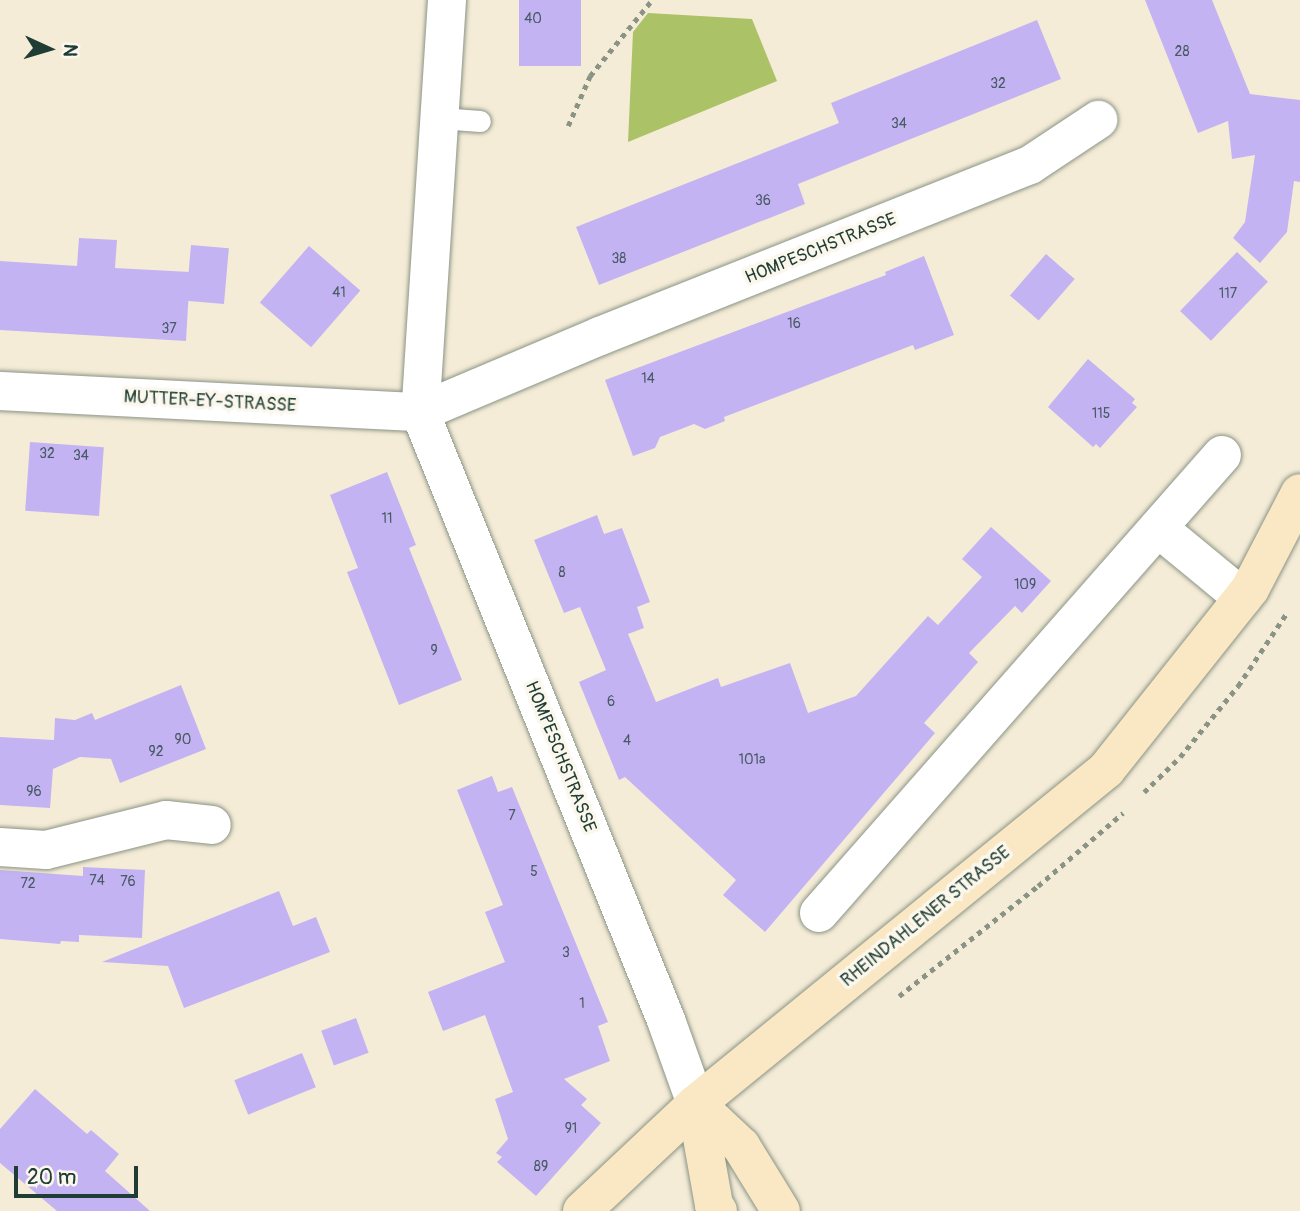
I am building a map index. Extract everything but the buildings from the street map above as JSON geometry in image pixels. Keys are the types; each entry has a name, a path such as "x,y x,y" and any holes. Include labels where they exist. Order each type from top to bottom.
{"main road":[{"name":"RHEINDAHLENER STRASSE","path":"582,1211 696,1104 1106,770 1243,598 1300,493"},
{"path":"696,1104 713,1205 718,1211"},
{"path":"696,1104 741,1146 782,1211"}],"street":[{"name":"HOMPESCHSTRASSE","path":"447,0 421,412 666,1020 696,1104"},
{"name":"HOMPESCHSTRASSE","path":"421,412 595,326 1030,166 1098,120"},
{"name":"MUTTER-EY-STRASSE","path":"0,391 421,412"},
{"path":"819,913 1222,455"},
{"path":"1158,528 1243,598"},
{"path":"0,847 46,850 166,820 212,825"}],"lane":[{"path":"440,118 480,121"}],"path":[{"path":"568,126 590,76 652,0"}],"green space":[{"path":"648,13 752,19 777,81 628,142 633,32"}]}
